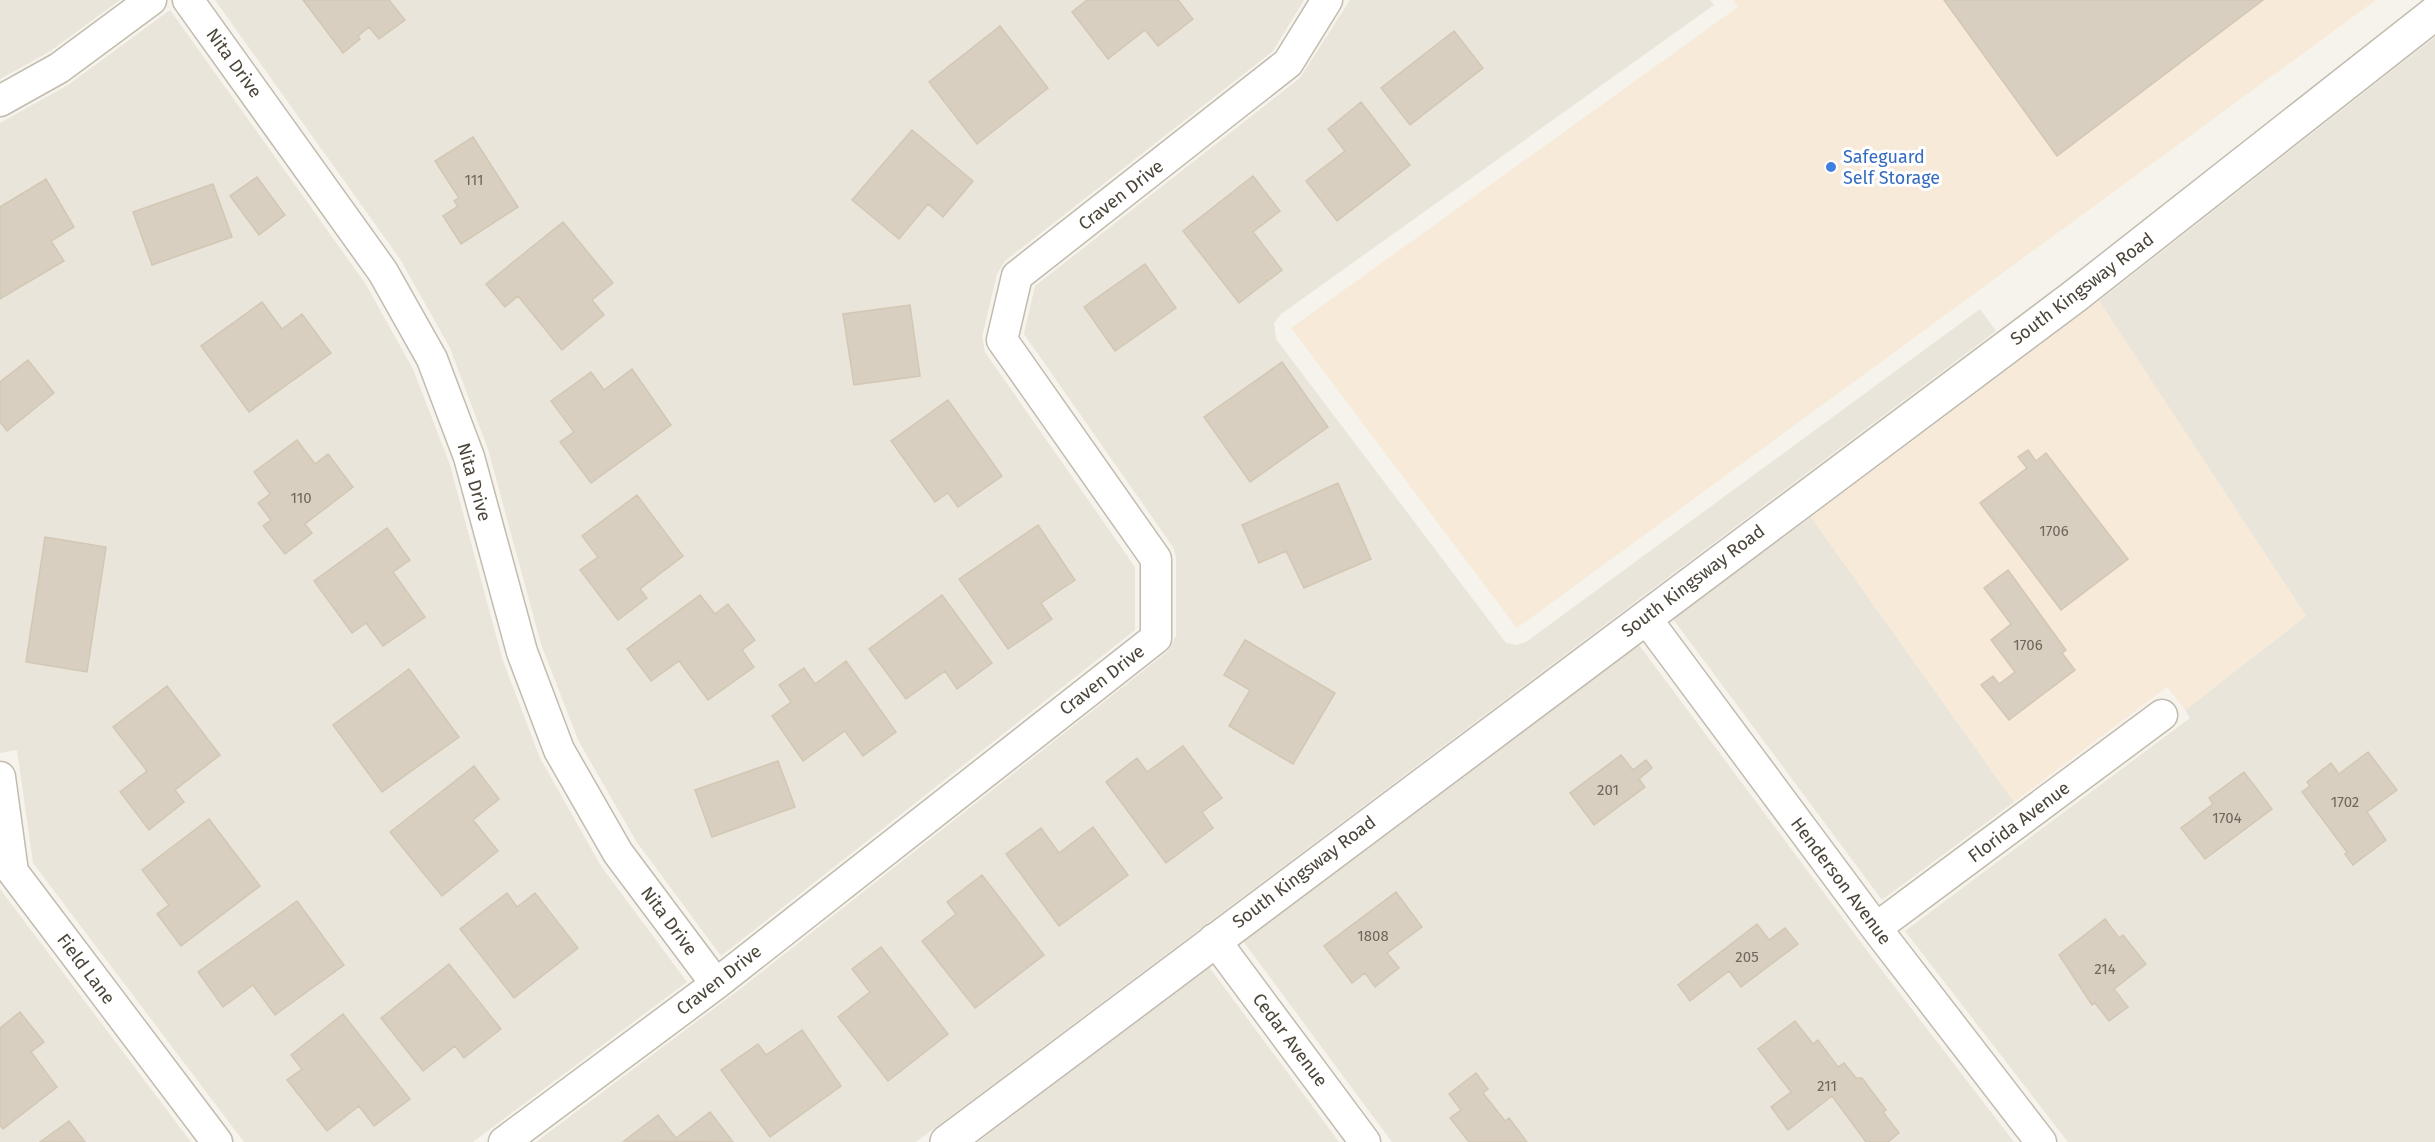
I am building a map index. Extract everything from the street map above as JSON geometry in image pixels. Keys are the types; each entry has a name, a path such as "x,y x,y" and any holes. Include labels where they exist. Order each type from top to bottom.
{"street":[{"path":"0,101 59,68 151,0"},
{"name":"Nita Drive","path":"188,0 383,272 432,359 469,457 522,652 559,750 618,853 716,984"},
{"name":"Craven Drive","path":"504,1142 716,984 1156,638 1156,559 1002,340 1017,276 1288,63 1327,0"},
{"name":"South Kingsway Road","path":"947,1142 1214,939 2075,296 2435,14"},
{"name":"Henderson Avenue","path":"1645,617 1876,928 2041,1142"},
{"name":"Florida Avenue","path":"1876,928 2162,715"},
{"name":"Field Lane","path":"0,777 14,872 217,1142"},
{"name":"Cedar Avenue","path":"1214,939 1365,1142"}],"shaded area":[{"path":"0,0 120,0 49,52 0,79"},
{"path":"215,0 1304,0 1273,51 1005,261 997,274 982,337 985,352 1135,567 1135,630 721,956 636,841 578,740 541,644 488,449 450,348 400,259"},
{"path":"1350,0 1710,0 1714,5 1281,314 1274,323 1276,339 1506,643 1516,645 1526,642 1980,309 1996,331 916,1142 536,1142 744,986 1167,652 1176,636 1176,557 1173,547 1024,334 1035,286 1300,78"},
{"name":"Safeguard Self Storage","path":"1733,0 2376,0 1517,628 1291,328 1738,7"},
{"path":"170,10 365,283 413,369 450,465 503,661 540,758 601,866 687,982 473,1142 244,1142 33,863 17,750 0,753 0,123 68,85"},
{"path":"2435,37 2435,1142 2068,1142 1905,931 2190,718 2185,710 2306,616 2099,301"},
{"path":"2099,301 2306,616 2185,710 2167,687 2014,802 1811,517"},
{"path":"1811,517 2014,802 1882,900 1673,619"},
{"path":"1639,645 1871,956 2014,1142 1392,1142 1243,941"},
{"path":"0,889 191,1142 0,1142"},
{"path":"1209,967 1339,1142 978,1142"}],"building":[{"path":"303,0 389,0 405,20 379,39 369,27 358,36 360,39 343,53"},
{"path":"1087,0 1178,0 1193,19 1158,46 1145,30 1108,59 1072,12"},
{"path":"1944,0 2263,0 2057,156"},
{"path":"1000,26 1048,88 977,144 929,82"},
{"path":"1454,31 1483,68 1410,125 1381,88"},
{"path":"1361,102 1410,165 1337,221 1306,181 1345,151 1328,129"},
{"path":"912,130 973,181 943,217 928,204 899,239 852,200"},
{"path":"473,137 518,207 461,244 443,216 458,206 454,201 459,198 435,161"},
{"path":"1253,176 1280,211 1253,232 1282,270 1239,303 1183,231"},
{"path":"257,177 285,215 259,235 230,196"},
{"path":"46,179 74,227 51,241 64,261 0,299 0,207"},
{"path":"213,184 232,237 152,265 133,212"},
{"path":"563,222 613,283 592,300 604,315 562,350 518,296 505,307 486,284"},
{"path":"1145,264 1176,308 1115,351 1084,307"},
{"path":"262,302 282,329 302,314 331,353 249,412 201,346"},
{"path":"910,305 920,376 854,385 843,314"},
{"path":"28,360 54,393 7,431 0,422 0,382"},
{"path":"1282,362 1328,427 1250,482 1204,417"},
{"path":"632,369 671,425 591,483 560,442 574,432 551,401 591,372 604,390"},
{"path":"948,400 1002,476 958,507 948,493 935,502 891,441"},
{"path":"297,440 315,464 328,454 353,487 305,524 312,533 285,554 263,526 271,520 258,503 270,494 254,472"},
{"path":"2028,450 2036,461 2046,453 2128,559 2061,610 1980,503 2027,468 2018,457"},
{"path":"1338,483 1371,559 1304,588 1286,551 1259,563 1242,525"},
{"path":"637,495 683,556 640,589 647,598 618,620 580,570 598,557 582,536"},
{"path":"1038,525 1075,580 1041,603 1052,619 1008,649 959,579"},
{"path":"387,528 410,560 393,572 425,617 383,646 366,623 352,633 314,581"},
{"path":"45,537 106,547 87,672 26,662"},
{"path":"2008,570 2066,650 2062,653 2075,670 2009,720 1981,685 1993,676 1999,684 2015,672 1991,640 2011,624 1984,588"},
{"path":"700,595 715,614 728,604 755,640 742,650 754,667 708,700 679,661 651,681 627,649"},
{"path":"942,595 992,663 957,689 945,671 906,699 869,649"},
{"path":"1245,640 1335,693 1293,764 1229,726 1250,690 1224,675"},
{"path":"846,661 896,732 863,756 845,731 803,761 772,716 791,702 779,685 804,668 815,684"},
{"path":"409,669 459,737 382,792 333,725"},
{"path":"167,686 220,755 175,790 184,802 149,830 120,792 147,771 113,727"},
{"path":"1183,746 1222,798 1202,812 1213,828 1166,863 1106,782 1137,758 1147,772"},
{"path":"2368,752 2397,790 2367,812 2386,840 2353,865 2345,854 2347,852 2302,792 2310,786 2307,782 2331,763 2339,774"},
{"path":"1621,755 1633,770 1646,760 1652,768 1639,779 1645,787 1594,825 1570,793"},
{"path":"778,761 795,807 712,837 695,790"},
{"path":"474,766 499,799 473,820 498,851 442,896 390,832"},
{"path":"2244,772 2272,809 2205,859 2181,828 2213,804 2209,798"},
{"path":"209,819 260,886 181,946 157,914 169,905 142,870"},
{"path":"1093,827 1128,875 1059,926 1006,854 1041,828 1059,853"},
{"path":"982,875 1044,955 975,1008 922,941 956,914 947,902"},
{"path":"1396,892 1422,927 1387,953 1399,968 1375,987 1365,973 1352,983 1324,946"},
{"path":"507,893 517,907 535,893 578,948 514,998 460,929"},
{"path":"297,901 344,965 275,1015 253,985 223,1007 198,972"},
{"path":"2105,919 2119,938 2123,935 2146,964 2114,989 2128,1007 2109,1021 2095,1003 2092,1005 2059,955"},
{"path":"1757,924 1769,940 1785,928 1798,944 1741,987 1729,971 1690,1001 1678,985"},
{"path":"881,947 948,1034 888,1081 838,1017 870,992 852,969"},
{"path":"449,964 501,1029 464,1058 455,1046 423,1071 381,1018"},
{"path":"20,1012 44,1042 31,1052 57,1087 3,1129 0,1125 0,1028"},
{"path":"343,1014 410,1099 374,1126 359,1106 327,1131 287,1080 302,1069 291,1055"},
{"path":"1795,1021 1813,1044 1818,1040 1838,1067 1844,1063 1856,1078 1862,1078 1886,1110 1883,1112 1899,1133 1888,1142 1866,1142 1832,1096 1788,1130 1771,1107 1791,1092 1758,1049"},
{"path":"802,1030 841,1086 770,1137 721,1070 758,1044 766,1055"},
{"path":"1476,1073 1488,1089 1483,1093 1505,1121 1509,1118 1527,1142 1469,1142 1450,1118 1461,1110 1449,1094"},
{"path":"710,1112 733,1142 624,1141 658,1115 676,1138"},
{"path":"69,1121 85,1142 40,1142"}],"place":[{"name":"Safeguard Self Storage","path":"1831,167"}]}
